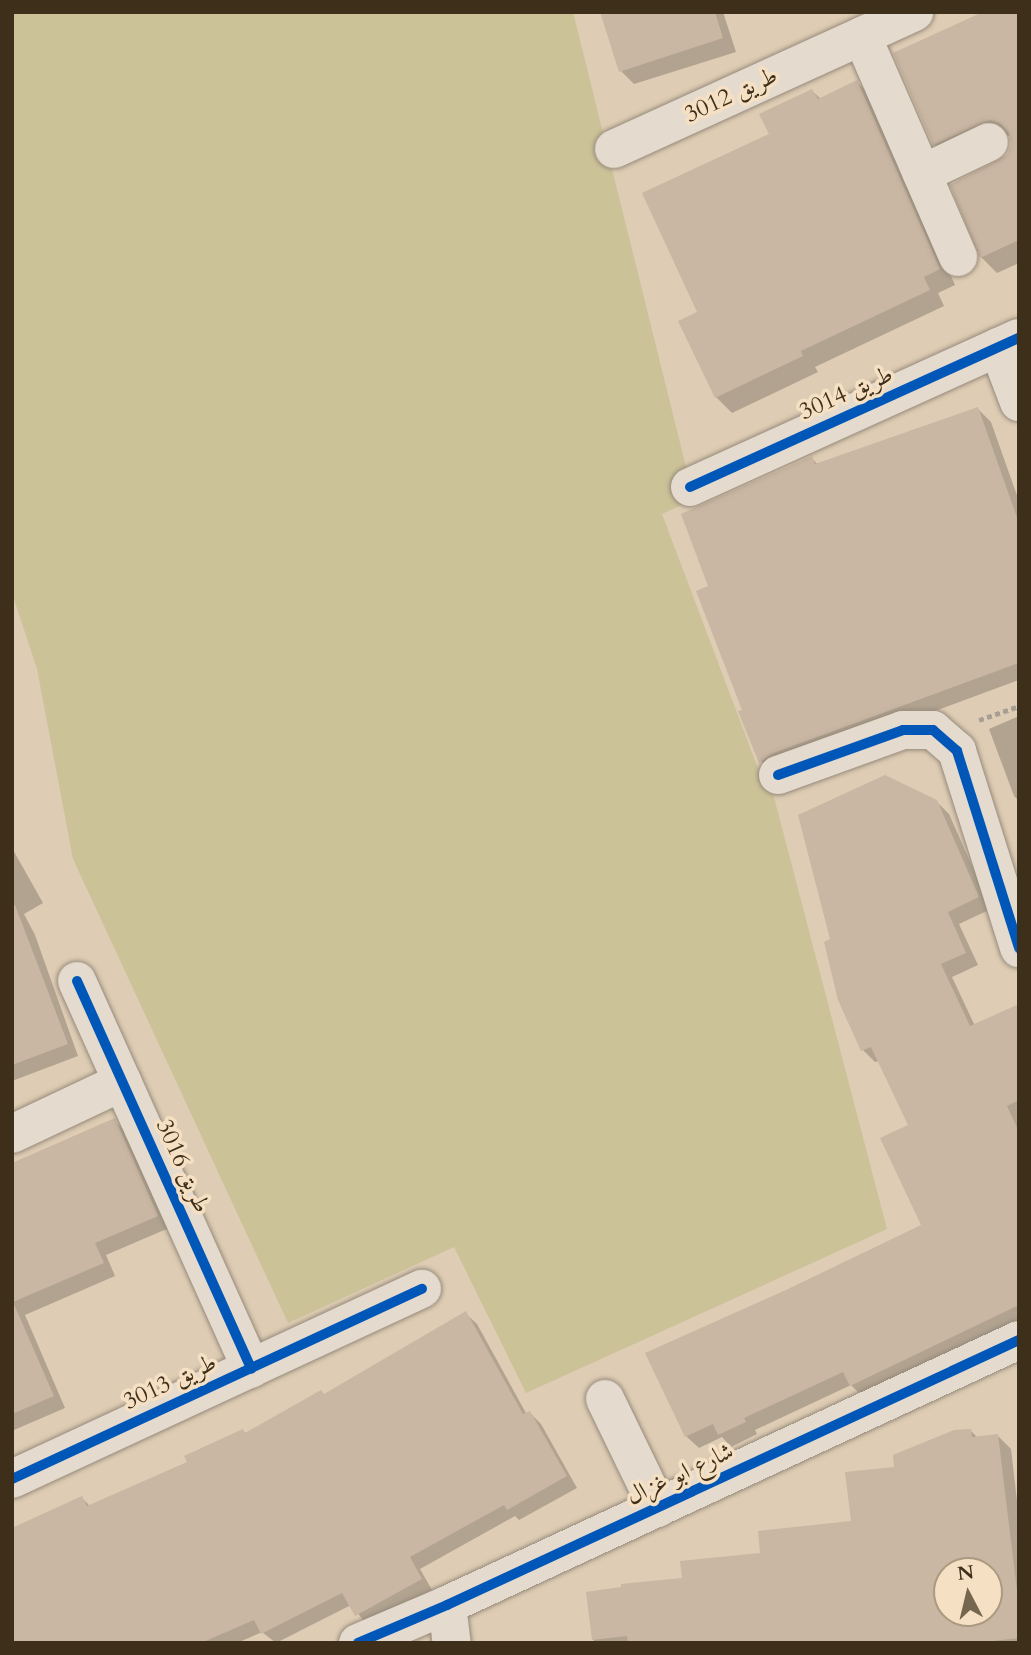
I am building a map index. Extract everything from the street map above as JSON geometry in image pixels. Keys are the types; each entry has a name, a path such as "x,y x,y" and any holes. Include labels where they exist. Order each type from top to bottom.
{"street":[{"name":"طريق 3012","path":"614,149 850,30 914,12"},
{"path":"850,30 922,174 958,257"},
{"path":"922,174 989,142"},
{"path":"1009,343 1019,402"},
{"name":"طريق 3014","path":"690,487 1009,343"},
{"path":"778,775 903,730 933,730 957,751 1019,948"},
{"name":"طريق 3016","path":"77,981 251,1368"},
{"path":"12,1134 122,1082"},
{"name":"طريق 3013","path":"12,1479 422,1289"},
{"name":"شارع ابو غزال","path":"358,1643 447,1605 1019,1340"},
{"path":"605,1399 657,1508"},
{"path":"447,1605 452,1643"}],"shaded area":[{"path":"12,12 573,12 694,499 662,514 762,779 769,778 887,1229 526,1393 454,1247 288,1323 73,859 37,669 12,593"}],"building":[{"path":"600,12 715,12 723,38 619,72"},
{"path":"983,12 1019,12 1019,240 980,258 950,185 1007,155 1011,144 1009,133 1001,124 990,120 933,145 893,53"},
{"path":"857,80 940,269 924,277 930,290 801,351 803,356 715,398 678,321 697,312 642,193 769,134 759,114 812,89 818,99"},
{"path":"978,407 1019,523 1019,663 771,754 759,763 738,711 742,710 696,591 708,586 681,514 812,456 815,464"},
{"path":"885,775 937,800 979,897 948,912 966,953 941,964 970,1026 1019,1004 1019,1100 1007,1106 1019,1132 1019,1305 850,1386 843,1372 744,1418 746,1422 718,1435 713,1424 685,1437 645,1353 786,1290 921,1225 880,1138 908,1125 871,1047 861,1051 838,1000 824,942 830,939 798,815"},
{"path":"15,905 68,1044 12,1065 12,906"},
{"path":"115,1118 158,1216 95,1243 104,1263 13,1302 54,1396 12,1414 12,1163"},
{"path":"466,1311 523,1414 530,1411 567,1476 507,1510 504,1505 410,1557 422,1579 355,1616 342,1593 261,1634 254,1620 201,1643 12,1643 12,1528 82,1496 87,1506 187,1462 184,1456 243,1429 245,1433 321,1390 324,1394"},
{"path":"971,1429 972,1437 998,1434 1019,1607 1019,1638 977,1643 628,1643 627,1636 592,1640 586,1592 621,1587 621,1584 682,1578 680,1561 760,1553 758,1531 851,1521 845,1472 894,1467 893,1455 954,1430"}],"cycle path":[{"path":"690,487 1019,338"},
{"path":"778,775 903,730 933,730 957,751 1019,948"},
{"path":"77,981 251,1369"},
{"path":"12,1479 422,1289"},
{"path":"358,1643 447,1605 1019,1340"}]}
